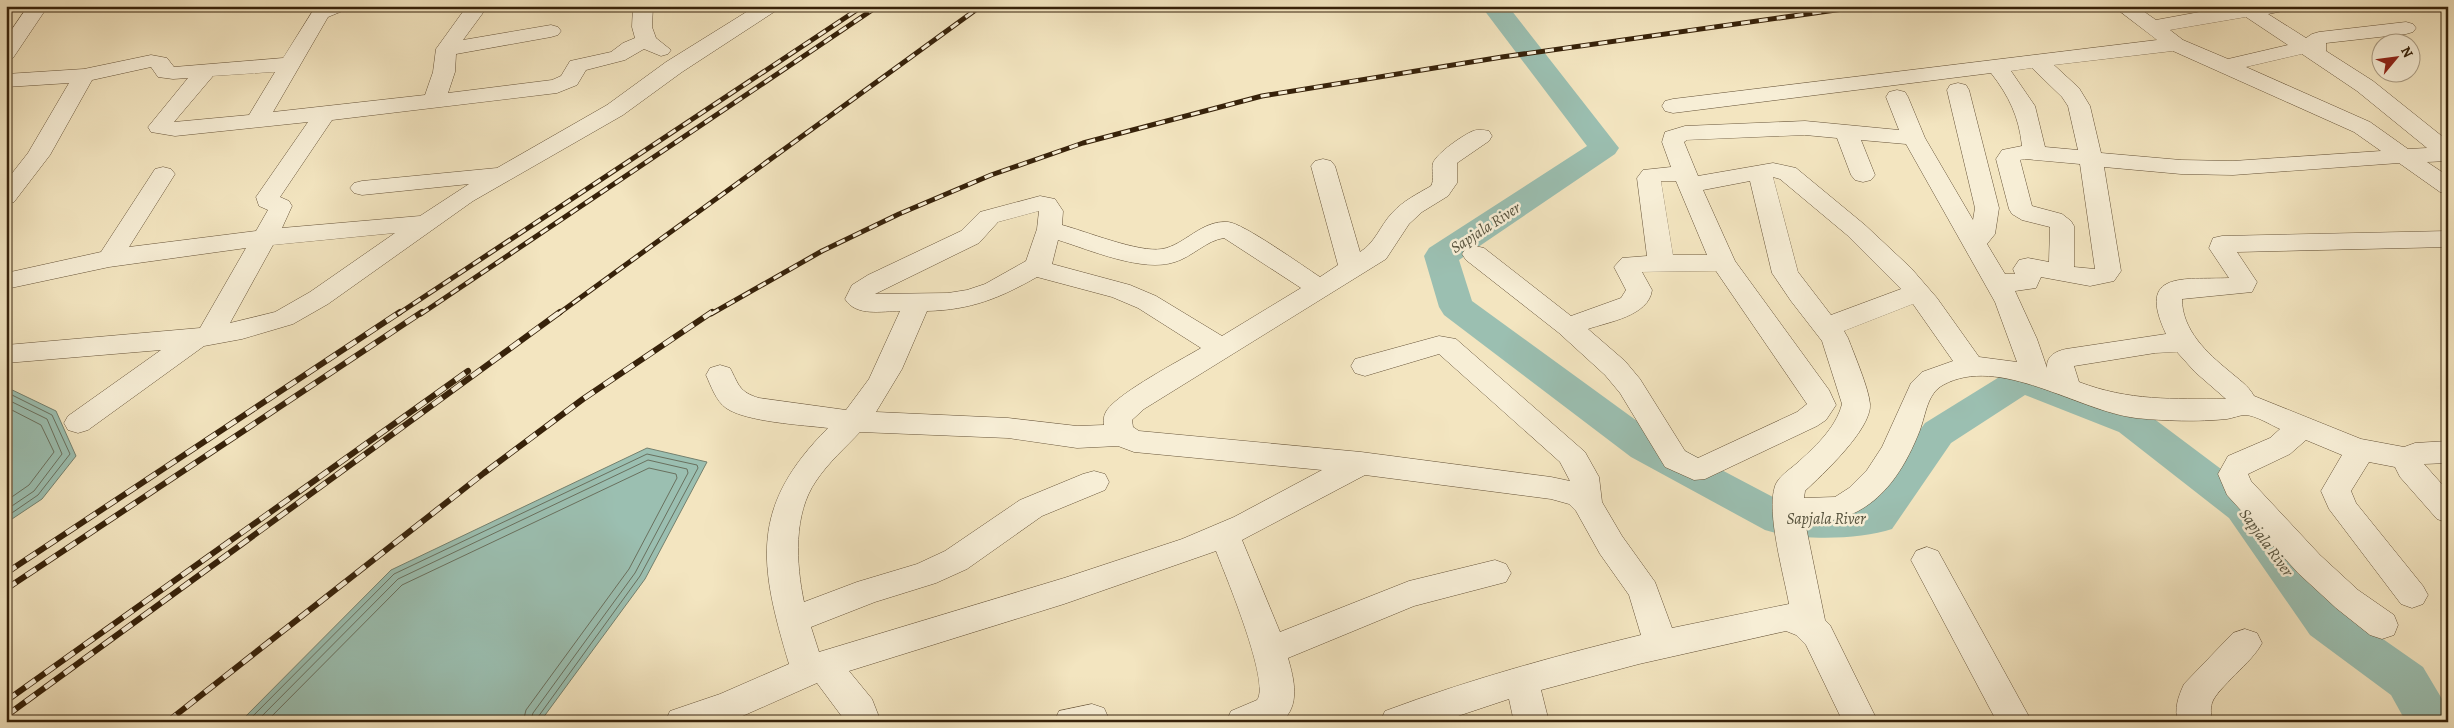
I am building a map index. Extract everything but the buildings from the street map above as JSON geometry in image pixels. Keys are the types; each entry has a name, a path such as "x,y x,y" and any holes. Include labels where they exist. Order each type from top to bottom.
{"street":[{"path":"6,54 38,6"},
{"path":"434,101 444,72 446,49 478,6"},
{"path":"644,6 642,29 646,41 653,48 692,55"},
{"path":"6,354 204,337 242,330 284,318 319,298 465,196 615,110 692,55 770,6"},
{"path":"2123,6 2176,44 2344,117 2362,127 2448,187"},
{"path":"2154,27 2245,8 2281,6"},
{"path":"258,120 290,64 326,8"},
{"path":"2245,8 2385,100 2448,153"},
{"path":"2310,51 2315,41 2319,38 2406,28"},
{"path":"446,49 551,31"},
{"path":"206,71 159,127 175,129 325,114 557,86 569,80 574,69 578,66 618,56 630,46 646,41"},
{"path":"1674,106 2176,44"},
{"path":"2226,66 2310,51"},
{"path":"6,81 84,75 151,61 160,61 163,63 166,72 173,73 290,64"},
{"path":"1997,283 2027,282 2029,279 2026,269 2028,266 2090,278 2104,275 2108,271 2098,216 2091,158 2079,106 2071,93 2038,62"},
{"path":"1997,67 2020,95 2028,111 2034,153"},
{"path":"6,197 38,154 84,75"},
{"path":"1958,90 1987,208 1983,234 1974,244"},
{"path":"1897,97 1914,138 1997,283 2024,339 2035,375"},
{"path":"78,423 204,337 280,210 280,206 268,201 268,197 325,114"},
{"path":"1475,254 1568,327 1615,368 1630,386 1676,459 1694,469 1705,468 1807,419 1816,414 1822,405 1819,397 1723,263 1672,142 1675,135 1768,128 1846,131 1914,138"},
{"path":"1846,131 1863,175"},
{"path":"1122,435 1117,426 1118,416 1134,402 1377,253 1400,219 1413,207 1440,190 1445,183 1444,165 1447,159 1481,136"},
{"path":"2061,271 2062,226 2058,221 2028,214 2021,208 2008,159 2015,152 2148,165 2234,168 2401,154 2448,153"},
{"path":"1324,166 1352,269"},
{"path":"1661,262 1649,178 1652,175 1657,173 1686,179 1780,170 1795,178 1878,249 1918,292 1972,368"},
{"path":"1760,172 1785,273 1800,295 1835,338 1856,404 1853,417 1827,453 1790,487 1788,517 1809,624"},
{"path":"362,188 503,173"},
{"path":"110,258 163,174"},
{"path":"1030,204 1046,204 1051,211 1049,228 1039,265 994,290 971,298 948,302 864,303 858,299 857,295 877,281 970,236 984,221 997,214 1030,204"},
{"path":"6,281 110,258 197,245 427,222"},
{"path":"1049,228 1156,259 1176,252 1216,231 1229,230 1319,288"},
{"path":"2448,239 2222,244 2222,248 2244,282 2243,286 2176,289 2170,293 2168,299 2174,324 2184,343 2208,368 2241,396 2244,403 2303,426 2331,441 2357,450 2407,458 2415,454 2448,452"},
{"path":"1568,327 1630,304 1638,297 1639,290 1627,267 1641,263 1661,262 1723,263"},
{"path":"1039,265 1044,270 1120,291 1147,302 1223,348"},
{"path":"1827,327 1918,292"},
{"path":"864,722 860,710 815,668 793,620 786,598 783,558 787,512 804,474 825,448 853,421 882,381 917,303"},
{"path":"2068,388 2060,373 2060,363 2066,358 2155,344 2184,343"},
{"path":"1365,366 1439,345 1452,350 1570,454 1583,470 1588,485 1587,503"},
{"path":"1788,517 1828,510 1852,502 1877,478 1897,448 1908,423 1914,398 1925,383 1950,371 1990,367 2035,375 2123,406 2226,410 2239,407 2244,403"},
{"path":"720,375 727,391 736,402 757,408 853,421 1008,428 1077,437 1122,435 1144,442 1361,463 1551,488 1578,495 1587,503 1611,544 1644,591 1660,643"},
{"path":"2303,426 2280,446 2238,464 2233,474 2238,487 2309,564 2347,599 2382,625"},
{"path":"2357,450 2356,460 2352,469 2340,479 2336,491 2344,508 2412,595"},
{"path":"2407,458 2410,469 2448,511"},
{"path":"682,722 728,706 815,668 1133,569 1224,534 1361,463"},
{"path":"793,620 836,602 925,574 956,560 1031,508 1094,482"},
{"path":"1224,534 1246,584 1268,651 1279,697 1275,706 1243,722"},
{"path":"1927,560 2015,722"},
{"path":"1268,651 1409,594 1495,573"},
{"path":"1397,722 1522,682 1660,643 1786,617 1798,618 1809,624 1818,635 1861,722"},
{"path":"2196,722 2193,713 2196,695 2245,643"},
{"path":"1522,682 1532,722"}],"water":[{"path":"6,387 56,411 76,456 42,499 6,523"},
{"path":"647,448 707,462 645,579 540,722 240,722 391,570"}],"waterway":[{"name":"Sapjala River","path":"1494,6 1604,148 1441,256 1456,307 1645,447 1779,519 1811,522 1878,518 1938,433 2022,380 2132,422 2243,507 2325,622 2407,681 2431,722"}],"railway":[{"path":"398,314 863,6"},
{"path":"421,314 878,6"},
{"path":"558,314 981,6"},
{"path":"711,314 822,251 899,214 991,175 1083,143 1262,96 1502,57 1864,6"},
{"path":"6,573 400,312"},
{"path":"6,589 422,312"},
{"path":"6,716 560,312"},
{"path":"167,722 484,473 583,399 712,312"},
{"path":"6,701 468,371"}]}
